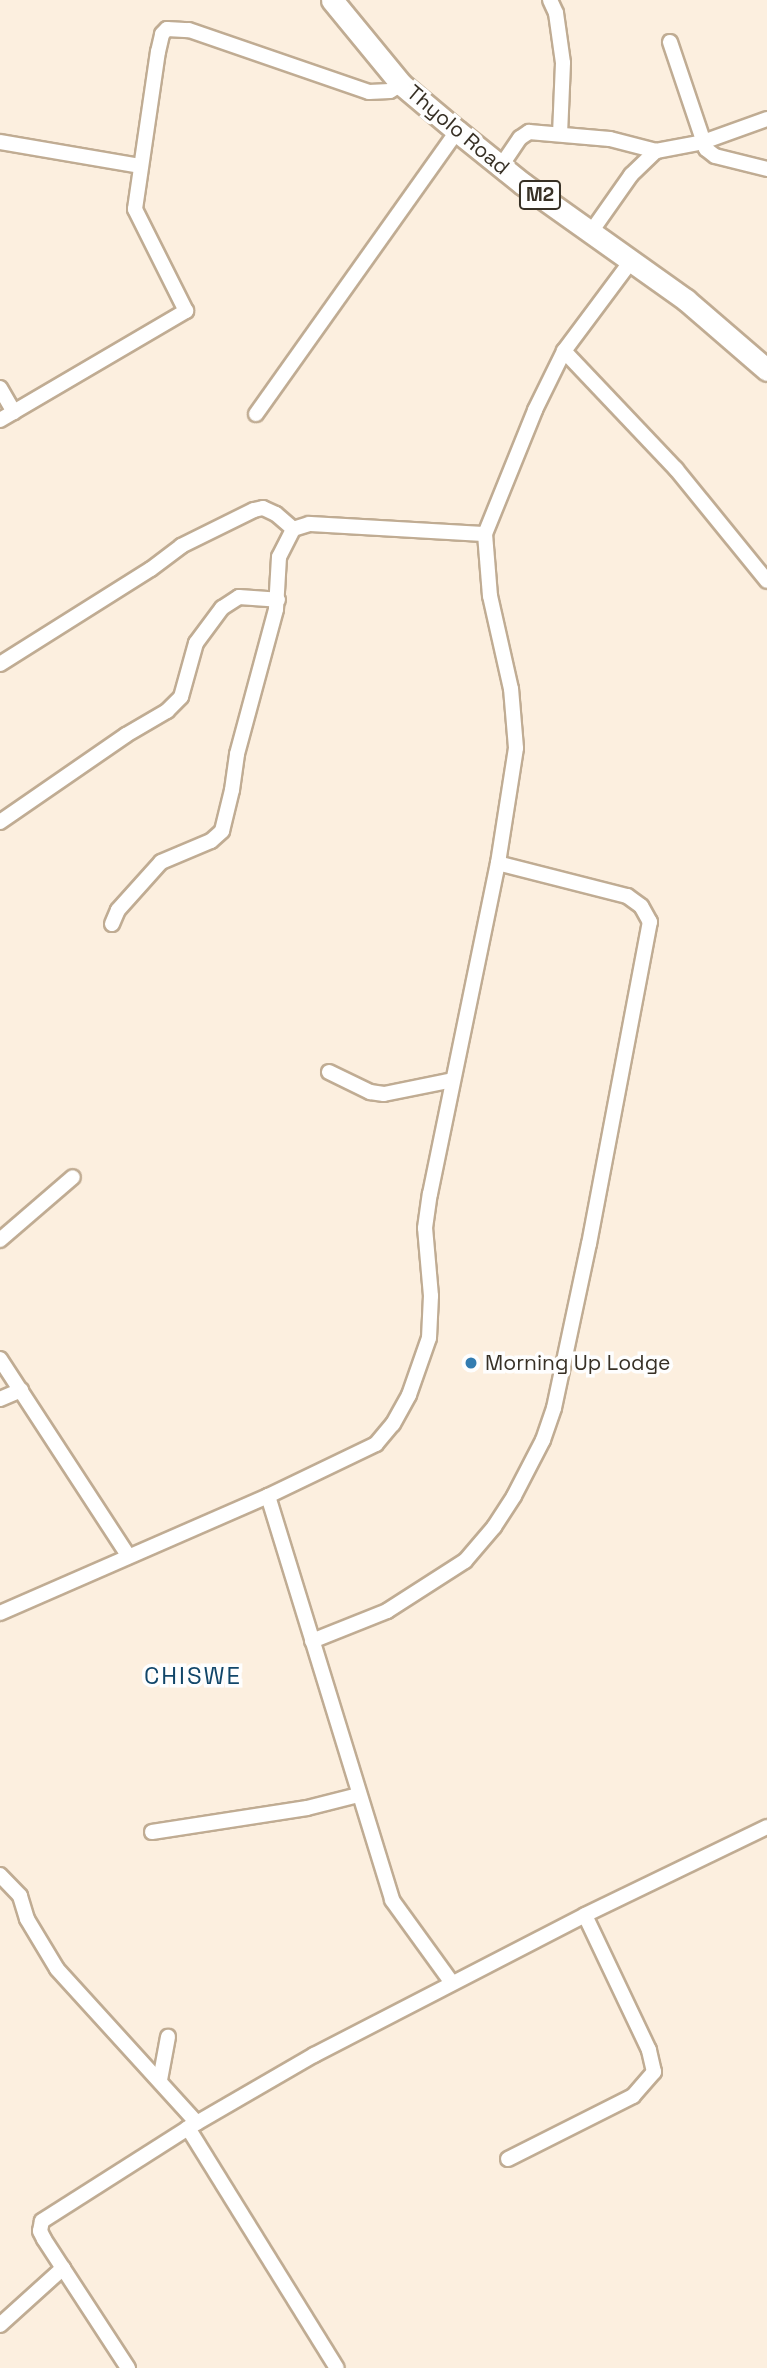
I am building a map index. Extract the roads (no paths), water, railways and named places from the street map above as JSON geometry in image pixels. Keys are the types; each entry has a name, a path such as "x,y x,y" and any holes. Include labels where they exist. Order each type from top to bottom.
{"highway":[{"name":"Thyolo Road","path":"332,0 401,83 457,131 686,300 767,370"}],"street":[{"path":"550,0 556,13 563,63 560,134"},
{"path":"0,420 186,311 186,306 137,217 140,166 158,52 162,34 167,29 189,30 369,92 390,91 401,83"},
{"path":"670,42 703,142 715,156 767,169"},
{"path":"501,166 524,134 610,139 656,151 703,142 767,119"},
{"path":"256,414 457,131"},
{"path":"0,142 140,166"},
{"path":"591,232 631,175 656,151"},
{"path":"0,1614 128,1555 268,1496 376,1444 393,1424 409,1395 429,1338 431,1296 425,1228 498,863 514,764 515,728 511,689 490,596 485,534 529,422 564,351 631,261"},
{"path":"564,351 676,469 767,581"},
{"path":"0,388 14,412"},
{"path":"0,664 151,569 181,546 254,510 263,508 276,513 293,529"},
{"path":"112,924 118,910 161,862 211,841 222,831 233,790 237,754 278,600 279,557 293,529 309,524 485,534"},
{"path":"0,822 126,734 167,711 181,697 196,643 222,607 239,597 278,600"},
{"path":"312,1641 387,1611 465,1560 494,1527 514,1496 542,1440 554,1408 589,1244 650,922 641,906 627,896 498,863"},
{"path":"329,1072 370,1092 384,1094 453,1080"},
{"path":"0,1240 74,1177"},
{"path":"0,1359 128,1555"},
{"path":"0,1399 21,1390"},
{"path":"268,1496 358,1795 393,1900 452,1983"},
{"path":"152,1832 307,1808 358,1795"},
{"path":"128,2368 40,2231 43,2221 192,2126 314,2055 585,1915 767,1827"},
{"path":"0,1875 20,1896 27,1919 57,1969 160,2080 192,2126 337,2368"},
{"path":"508,2159 633,2096 654,2072 649,2050 585,1915"},
{"path":"160,2080 168,2037"},
{"path":"0,2325 63,2267"}],"place":[{"name":"Morning Up Lodge","path":"471,1363"}],"district":[{"name":"CHISWE","path":"193,1676"}]}
